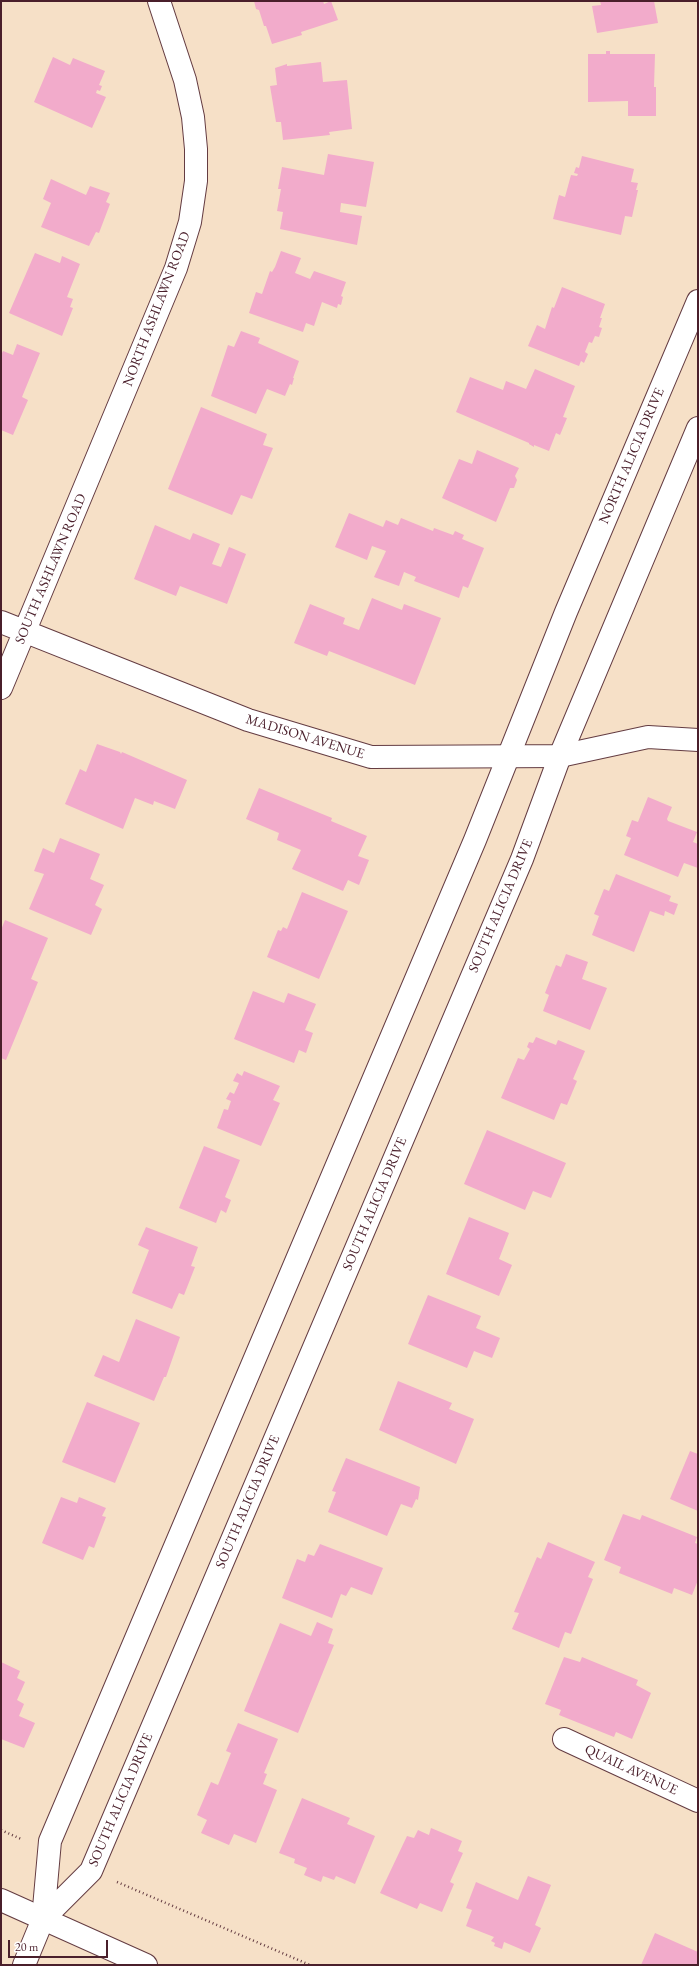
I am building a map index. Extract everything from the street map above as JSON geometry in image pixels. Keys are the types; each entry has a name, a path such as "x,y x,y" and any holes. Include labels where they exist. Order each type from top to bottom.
{"main road":[{"name":"NORTH ASHLAWN ROAD","path":"91,472 176,268 191,216 196,181 194,117 185,80 159,1"},
{"name":"NORTH ALICIA DRIVE","path":"509,757 566,612 698,301"},
{"name":"SOUTH ALICIA DRIVE","path":"43,1919 91,1871 522,858 560,756 698,428"},
{"name":"SOUTH ASHLAWN ROAD","path":"1,688 91,472"},
{"name":"MADISON AVENUE","path":"1,622 248,720 371,757 560,756 648,737 698,740"},
{"path":"24,1965 43,1919 50,1841 509,757"},
{"name":"QUAIL AVENUE","path":"564,1739 697,1797"},
{"path":"1,1900 146,1965"}],"path":[{"path":"1,1830 27,1842"},
{"path":"115,1881 310,1965"}],"building":[{"path":"254,1 323,1 324,4 331,1 338,20 301,32 302,35 272,44 266,26 264,26 259,10 256,9"},
{"path":"600,1 654,1 658,23 597,33 592,6 601,5"},
{"path":"606,51 610,51 610,54 655,54 654,87 656,87 656,116 628,116 628,101 588,102 588,54 606,54"},
{"path":"53,57 70,65 73,58 105,71 99,85 102,86 100,91 97,90 96,93 106,97 92,128 34,102"},
{"path":"321,62 323,82 347,80 352,129 329,132 330,135 283,140 281,122 276,122 270,86 277,85 275,68 287,64 287,66"},
{"path":"328,154 374,162 366,207 341,203 340,212 362,216 357,245 280,229 283,212 277,211 281,189 278,189 282,167 324,175"},
{"path":"582,156 634,169 631,182 638,183 636,190 638,190 632,217 625,216 621,235 553,219 559,195 565,197 571,175 577,176 578,174 574,173 576,167 579,168"},
{"path":"51,179 86,195 90,186 110,193 106,202 110,204 99,233 96,232 89,246 41,227 51,203 43,199"},
{"path":"281,251 301,258 295,273 310,279 314,271 346,282 341,296 343,297 341,305 338,304 337,308 322,302 314,326 306,323 303,332 249,313 256,292 262,294 270,271 272,272 275,267"},
{"path":"35,253 60,263 62,256 80,264 67,297 73,299 70,307 73,308 62,336 9,313"},
{"path":"562,287 605,304 600,318 602,318 599,327 602,328 599,337 595,336 592,343 589,342 585,352 588,354 584,363 581,361 579,366 528,346 537,325 545,329 552,307 554,308"},
{"path":"241,331 260,338 258,343 299,361 292,385 290,384 285,396 267,389 256,414 211,396 228,345 234,347"},
{"path":"17,344 40,353 22,397 28,400 13,435 1,430 1,355 3,351 13,355"},
{"path":"535,369 575,386 563,417 567,418 560,435 556,433 549,451 534,445 534,447 529,443 456,412 470,377 503,390 506,381 526,389"},
{"path":"201,407 267,434 263,445 273,448 252,499 241,495 232,515 168,489"},
{"path":"477,450 519,468 515,476 517,480 514,488 510,488 496,522 442,498 459,459 472,464"},
{"path":"349,513 383,527 386,520 398,525 401,518 433,531 434,528 453,535 455,531 464,535 462,539 484,548 468,588 463,586 459,598 414,581 416,577 404,572 399,586 374,577 386,551 372,546 367,560 335,547"},
{"path":"155,525 190,540 193,533 220,544 212,564 221,567 229,547 246,554 227,604 180,586 176,596 134,579"},
{"path":"372,598 402,610 404,604 441,618 415,685 329,651 327,656 294,643 310,604 345,618 343,624 359,630"},
{"path":"97,744 120,752 121,754 122,752 187,780 175,809 154,801 153,805 135,798 123,829 65,804 80,769 86,772"},
{"path":"259,788 332,818 331,821 367,836 358,856 369,860 359,885 348,880 343,891 292,869 301,850 277,840 279,833 246,819"},
{"path":"648,797 672,807 667,819 668,821 697,832 693,842 698,844 698,868 684,863 678,877 624,855 631,838 626,836 632,820 638,822"},
{"path":"60,838 100,854 90,879 104,885 95,905 102,909 91,935 29,909 44,874 34,871 43,848 54,853"},
{"path":"616,874 671,896 669,901 678,904 674,915 665,911 664,916 650,911 634,952 592,935 599,916 594,914 604,889 609,891"},
{"path":"302,892 348,911 319,979 267,957 278,930 281,931 283,927 287,929"},
{"path":"5,920 48,938 31,979 38,982 6,1060 1,1058 1,930"},
{"path":"566,954 588,962 582,979 607,988 590,1030 543,1011 549,995 545,993 556,965 561,967"},
{"path":"253,991 284,1003 288,993 316,1004 305,1030 313,1033 306,1053 299,1050 294,1063 234,1039"},
{"path":"536,1037 556,1045 558,1040 585,1051 573,1079 577,1081 567,1105 561,1103 554,1120 501,1098 518,1058 524,1060 530,1049 527,1047 529,1042 533,1043"},
{"path":"244,1071 280,1086 273,1100 280,1103 261,1146 217,1128 224,1109 228,1110 231,1101 226,1099 230,1092 234,1094 239,1083 233,1081 237,1073 242,1076"},
{"path":"487,1130 566,1163 551,1198 533,1191 525,1210 464,1184"},
{"path":"204,1146 240,1160 225,1197 231,1200 226,1213 221,1210 216,1223 179,1208"},
{"path":"469,1217 509,1233 499,1259 512,1265 499,1296 446,1274"},
{"path":"146,1227 198,1247 191,1266 195,1267 184,1295 179,1293 172,1309 132,1293 149,1250 138,1245"},
{"path":"428,1295 481,1316 476,1328 500,1338 492,1358 474,1351 467,1368 408,1344"},
{"path":"136,1319 180,1337 166,1377 164,1377 154,1401 94,1376 103,1355 119,1362"},
{"path":"398,1381 452,1403 449,1409 474,1419 456,1464 379,1430"},
{"path":"87,1402 140,1423 115,1483 62,1462"},
{"path":"690,1451 698,1454 698,1511 670,1499"},
{"path":"346,1458 420,1487 418,1500 416,1499 412,1508 401,1504 387,1536 328,1512 336,1492 332,1491"},
{"path":"61,1497 77,1503 79,1497 106,1508 102,1516 106,1517 94,1548 89,1546 83,1560 42,1543"},
{"path":"623,1514 640,1520 642,1515 697,1537 695,1543 698,1544 698,1580 692,1595 674,1588 672,1594 619,1573 621,1567 604,1560"},
{"path":"548,1542 595,1562 588,1577 593,1579 571,1634 565,1632 559,1648 512,1629 519,1613 514,1612 537,1557 541,1559"},
{"path":"320,1544 383,1568 372,1595 351,1587 346,1596 341,1594 332,1618 282,1598 297,1559 305,1562 308,1554 314,1556"},
{"path":"317,1622 333,1629 328,1643 334,1645 298,1733 244,1711 280,1623 311,1636"},
{"path":"564,1657 580,1662 582,1657 638,1680 636,1685 651,1693 632,1739 616,1732 614,1737 559,1715 561,1710 545,1704"},
{"path":"1,1662 20,1671 17,1678 25,1682 17,1700 24,1704 19,1716 35,1723 24,1748 1,1739"},
{"path":"238,1723 278,1739 264,1773 267,1774 263,1784 277,1790 256,1843 234,1834 229,1845 201,1833 207,1820 197,1815 211,1782 218,1785 231,1753 226,1751"},
{"path":"302,1798 350,1818 347,1824 375,1836 355,1884 336,1876 334,1880 323,1876 321,1882 304,1875 307,1868 294,1863 295,1859 279,1853"},
{"path":"431,1828 462,1841 458,1851 463,1853 450,1882 454,1884 442,1912 420,1903 417,1909 380,1893 407,1836 414,1838 418,1830 429,1835"},
{"path":"528,1876 551,1885 535,1925 541,1928 530,1953 504,1942 502,1949 494,1946 495,1943 491,1941 494,1937 466,1926 472,1910 466,1908 476,1882 518,1900"},
{"path":"655,1933 698,1952 698,1965 641,1965"}]}
